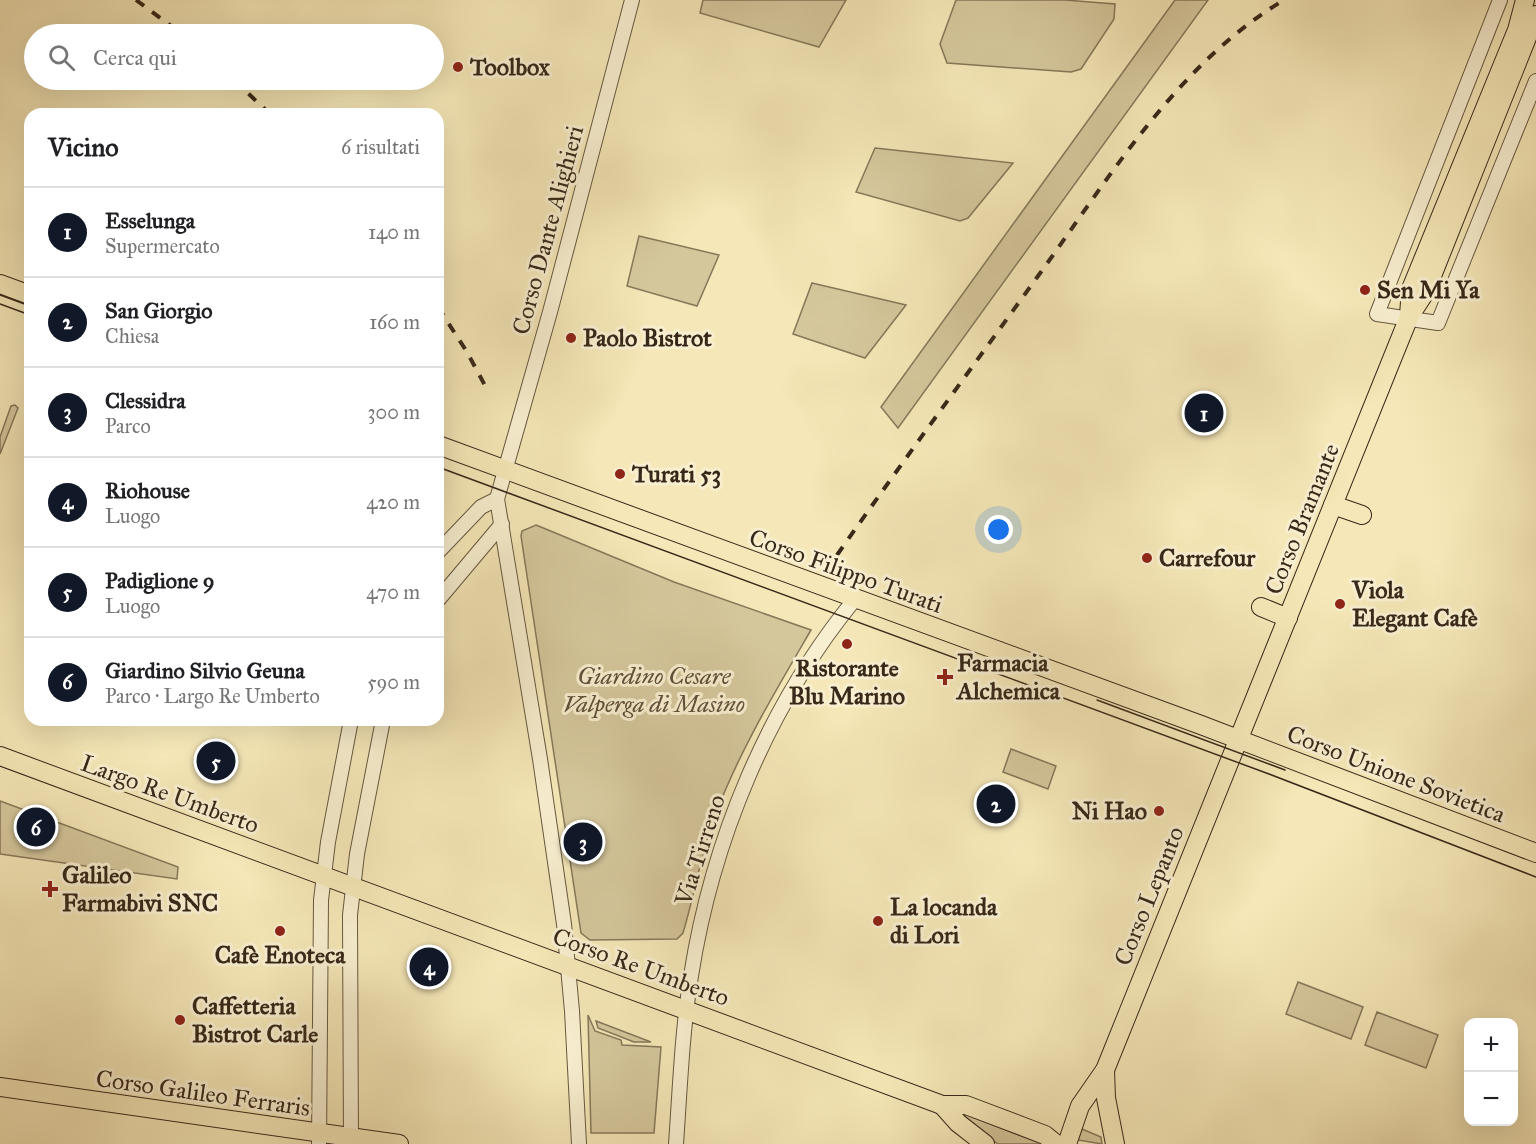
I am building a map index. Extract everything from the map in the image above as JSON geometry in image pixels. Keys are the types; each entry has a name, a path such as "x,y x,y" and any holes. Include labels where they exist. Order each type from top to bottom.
{"main road":[{"name":"Corso Bramante","path":"1238,740 1409,317 1426,291 1517,30 1525,0"},
{"name":"Corso Bramante","path":"1478,142 1536,15"},
{"path":"0,284 24,293"},
{"name":"Corso Filippo Turati","path":"444,447 1238,740"},
{"path":"1333,505 1362,515"},
{"path":"1261,607 1288,618"},
{"name":"Corso Unione Sovietica","path":"1238,740 1536,853"},
{"name":"Corso Lepanto","path":"1067,1144 1073,1120 1105,1070 1238,740"},
{"name":"Largo Re Umberto","path":"0,756 324,876"},
{"name":"Corso Re Umberto","path":"324,876 942,1105"},
{"name":"Corso Lepanto","path":"1105,1070 1106,1098 1115,1139"},
{"name":"Corso Galileo Ferraris","path":"0,1087 320,1139 399,1144"},
{"path":"942,1105 958,1123 985,1144"},
{"path":"942,1105 966,1105 1032,1130 1056,1144"}],"street":[{"name":"Corso Dante Alighieri","path":"497,499 632,0"},
{"path":"1500,0 1377,314 1438,323 1536,81"},
{"path":"444,546 481,507 497,499 540,759 568,967 579,1144"},
{"path":"444,593 502,524"},
{"name":"Via Tirreno","path":"676,1144 686,1009 699,928 717,861 738,802 766,739 833,627 855,599"},
{"path":"320,1139 319,958 324,876 350,726"},
{"path":"351,1141 349,931 353,887 382,726"}],"green space":[{"path":"703,0 846,0 819,47 700,13"},
{"path":"956,0 1065,0 1115,4 1114,19 1081,69 1071,72 947,63 940,44"},
{"path":"1175,0 1208,0 898,428 881,407"},
{"path":"875,148 1013,163 968,218 960,221 856,192"},
{"path":"639,236 719,255 697,306 627,286"},
{"path":"812,283 906,305 865,358 793,334"},
{"path":"15,405 18,408 0,454 0,437 11,406"},
{"name":"Giardino Cesare Valperga di Masino","path":"536,525 674,582 811,630 736,765 706,843 683,933 677,939 590,940 581,933 521,536 522,531"},
{"path":"1011,749 1056,766 1048,789 1003,772"},
{"path":"0,801 178,867 177,879 0,854"},
{"path":"1298,982 1363,1007 1351,1039 1286,1014"},
{"path":"1377,1012 1438,1035 1426,1068 1365,1045"},
{"path":"588,1015 595,1031 621,1040 622,1045 661,1047 654,1133 591,1133"},
{"path":"596,1021 651,1042 634,1042 598,1028"},
{"path":"958,1111 1043,1144 998,1144"},
{"path":"1082,1129 1101,1137 1102,1144 1078,1140"}],"tram line":[{"path":"0,295 24,304"},
{"path":"0,304 24,313"},
{"path":"444,469 1269,774 1536,877"},
{"path":"1097,700 1285,770"}],"railway":[{"path":"136,0 168,24"},
{"path":"837,555 1119,162 1148,125 1178,89 1211,56 1246,26 1284,0"},
{"path":"245,90 264,108"},
{"path":"444,316 489,393"}],"place":[{"name":"Toolbox","path":"458,67"},
{"name":"Sen Mi Ya","path":"1365,290"},
{"name":"Paolo Bistrot","path":"571,338"},
{"name":"Esselunga","path":"1204,413"},
{"name":"Turati 53","path":"620,474"},
{"name":"Carrefour","path":"1147,558"},
{"name":"Viola Elegant Cafè","path":"1340,604"},
{"name":"Ristorante Blu Marino","path":"847,644"},
{"name":"Farmacia Alchemica","path":"945,677"},
{"name":"Padiglione 9","path":"216,761"},
{"name":"San Giorgio","path":"996,804"},
{"name":"Ni Hao","path":"1159,811"},
{"name":"Giardino Silvio Geuna","path":"36,827"},
{"name":"Clessidra","path":"583,842"},
{"name":"Galileo Farmabivi SNC","path":"50,889"},
{"name":"La locanda di Lori","path":"878,921"},
{"name":"Cafè Enoteca","path":"280,931"},
{"name":"Riohouse","path":"429,967"},
{"name":"Caffetteria Bistrot Carle","path":"180,1020"}]}
